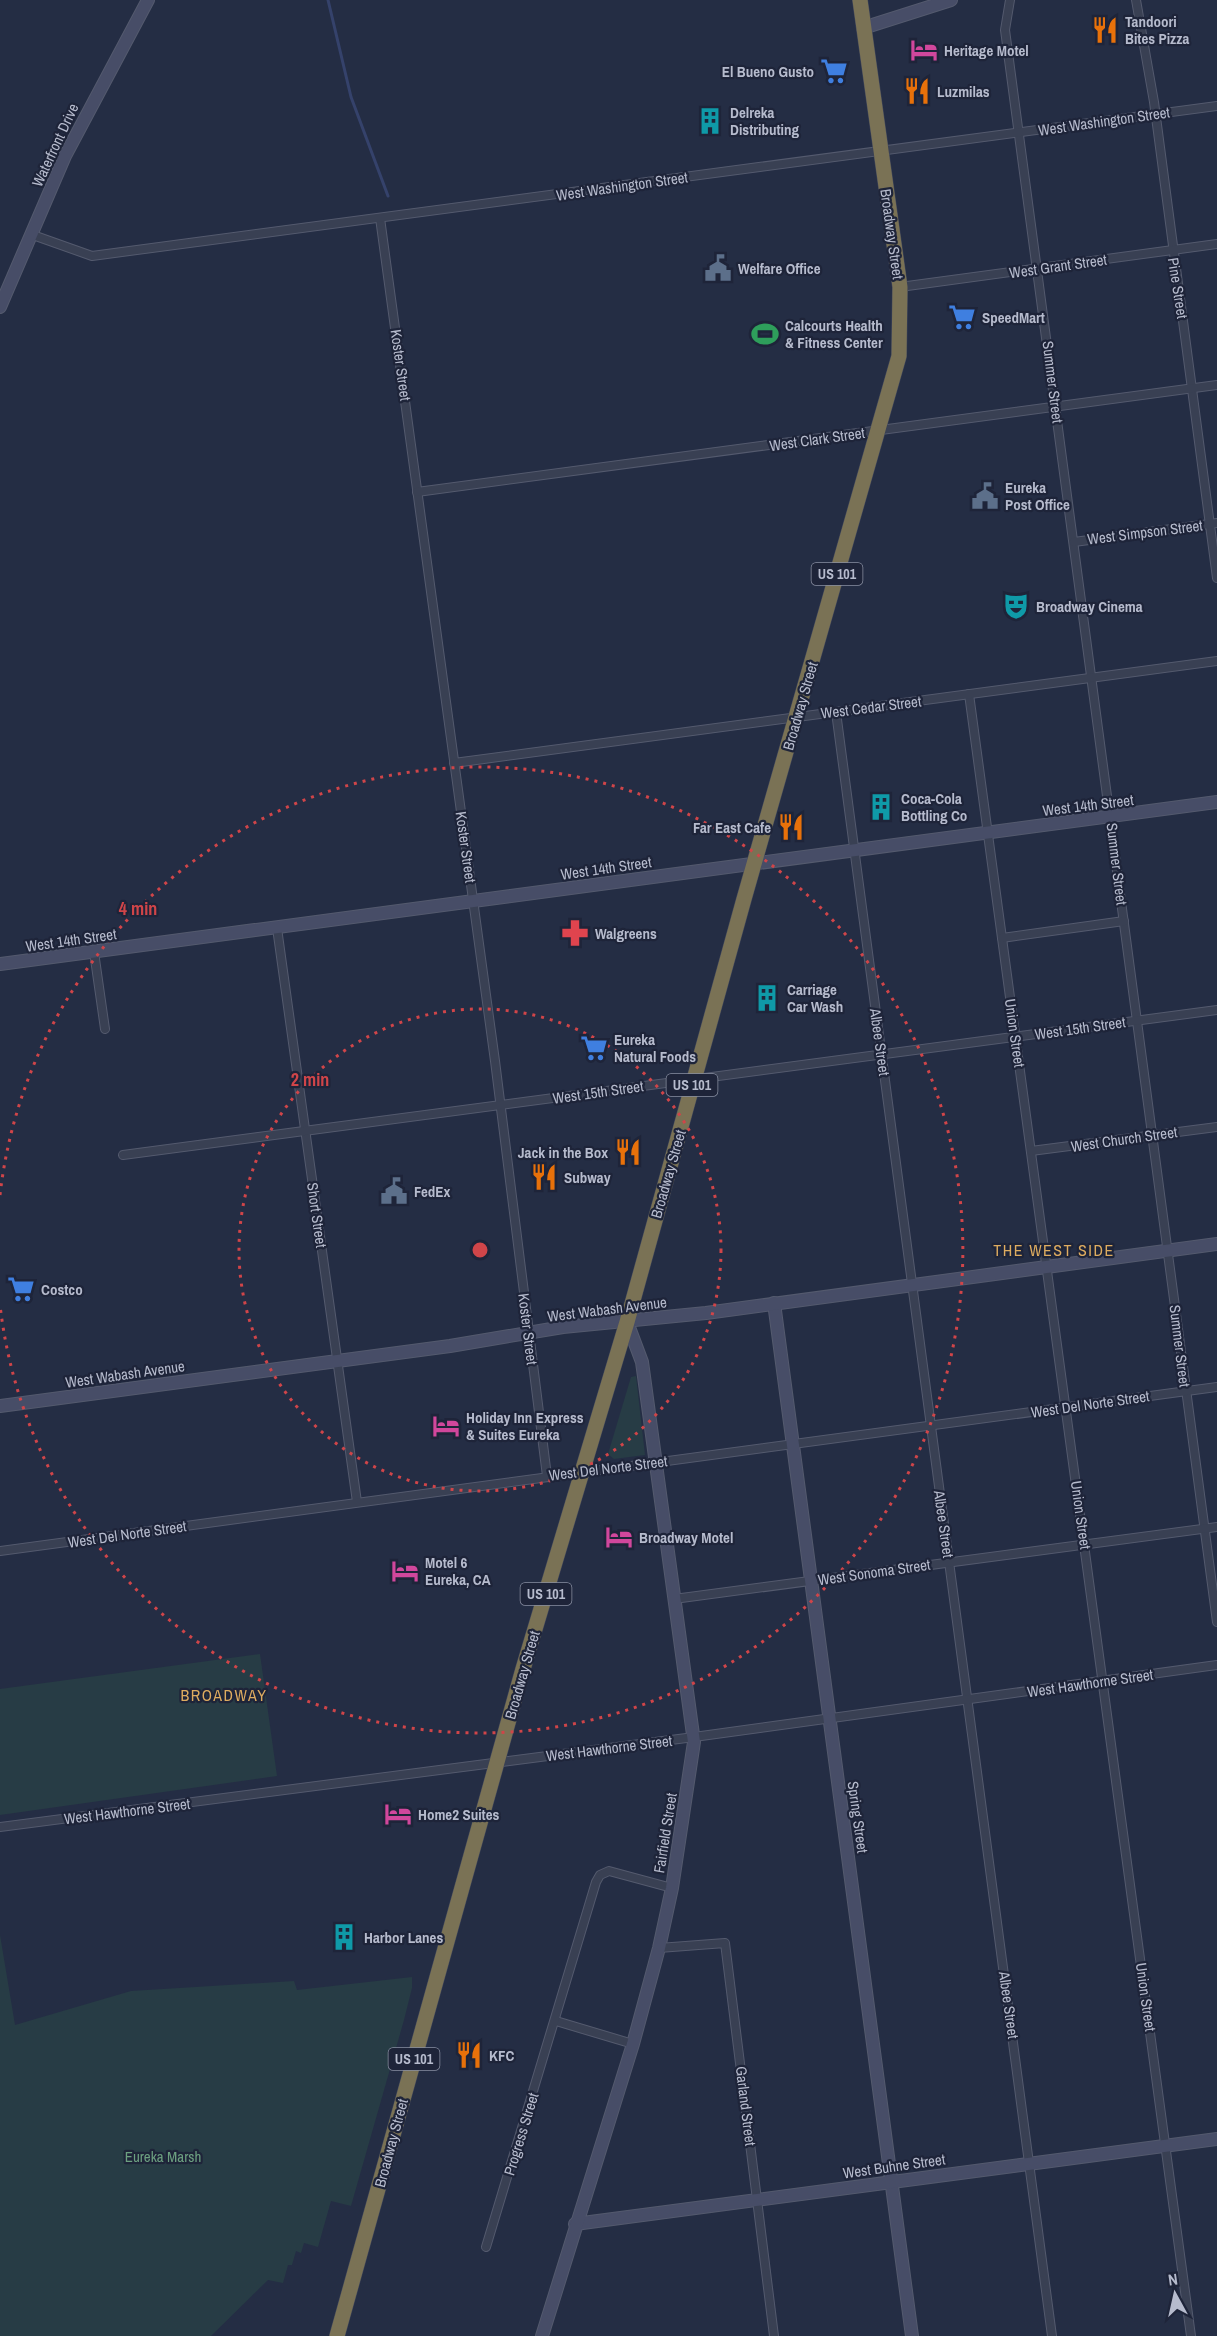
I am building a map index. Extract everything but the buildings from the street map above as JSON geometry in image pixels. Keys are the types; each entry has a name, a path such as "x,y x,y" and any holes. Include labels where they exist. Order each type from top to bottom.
{"highway":[{"name":"Broadway Street","path":"337,2336 523,1669 627,1322 754,863 899,356 900,286 860,0"}],"street":[{"name":"Waterfront Drive","path":"0,307 30,234 85,116 148,0"},
{"path":"863,28 951,0"},
{"name":"Summer Street","path":"1010,0 1005,30 1018,133 1217,1622"},
{"name":"Pine Street","path":"1136,0 1156,114 1191,388 1213,523 1217,578"},
{"name":"West Washington Street","path":"30,234 92,256 1217,106"},
{"name":"Koster Street","path":"380,218 474,900 547,1476"},
{"name":"West Grant Street","path":"900,286 1217,244"},
{"name":"West Clark Street","path":"417,492 1217,385"},
{"name":"West Simpson Street","path":"1074,542 1213,523"},
{"name":"West Cedar Street","path":"454,763 1217,662"},
{"name":"Union Street","path":"969,694 1191,2336"},
{"name":"Albee Street","path":"836,712 1052,2336"},
{"name":"West 14th Street","path":"0,964 1217,802"},
{"path":"1002,938 1124,921"},
{"name":"Short Street","path":"277,928 357,1502"},
{"path":"94,952 105,1029"},
{"name":"West 15th Street","path":"123,1155 1217,1010"},
{"name":"West Church Street","path":"1031,1151 1217,1127"},
{"name":"West Wabash Avenue","path":"0,1406 529,1335 563,1327 627,1322 1217,1245"},
{"name":"Spring Street","path":"774,1303 912,2336"},
{"name":"Fairfield Street","path":"542,2336 575,2224 633,2044 659,1948 672,1888 693,1737 642,1362 627,1322"},
{"name":"West Del Norte Street","path":"0,1551 1217,1387"},
{"name":"West Sonoma Street","path":"674,1599 1217,1527"},
{"name":"West Hawthorne Street","path":"0,1827 693,1737 1217,1665"},
{"name":"Progress Street","path":"486,2247 596,1882 600,1875 609,1871 672,1888"},
{"name":"Garland Street","path":"659,1948 725,1943 759,2200 774,2336"},
{"path":"556,2020 633,2044"},
{"name":"West Buhne Street","path":"575,2224 1217,2139"}],"green space":[{"path":"636,1376 645,1455 614,1459 608,1454 631,1377"},
{"path":"260,1654 277,1776 0,1815 0,1689"},
{"name":"Eureka Marsh","path":"0,1935 15,2025 131,1991 294,1981 297,1990 412,1977 412,1988 404,2020 351,2206 331,2201 318,2247 304,2243 301,2253 296,2251 292,2265 288,2265 283,2283 268,2280 211,2336 0,2336"}],"waterway":[{"path":"328,0 351,97 388,196"}],"place":[{"name":"Tandoori Bites Pizza","path":"1105,30"},
{"name":"Heritage Motel","path":"924,50"},
{"name":"El Bueno Gusto","path":"834,71"},
{"name":"Luzmilas","path":"917,91"},
{"name":"Delreka Distributing","path":"710,121"},
{"name":"Welfare Office","path":"718,268"},
{"name":"SpeedMart","path":"962,317"},
{"name":"Calcourts Health & Fitness Center","path":"765,334"},
{"name":"Eureka Post Office","path":"985,496"},
{"name":"Broadway Cinema","path":"1016,606"},
{"name":"Coca-Cola Bottling Co","path":"881,807"},
{"name":"Far East Cafe","path":"791,827"},
{"name":"Walgreens","path":"575,933"},
{"name":"Carriage Car Wash","path":"767,998"},
{"name":"Eureka Natural Foods","path":"594,1048"},
{"name":"Jack in the Box","path":"628,1152"},
{"name":"Subway","path":"544,1177"},
{"name":"FedEx","path":"394,1191"},
{"name":"Costco","path":"21,1289"},
{"name":"Holiday Inn Express & Suites Eureka","path":"446,1426"},
{"name":"Broadway Motel","path":"619,1537"},
{"name":"Motel 6 Eureka, CA","path":"405,1571"},
{"name":"Home2 Suites","path":"398,1814"},
{"name":"Harbor Lanes","path":"344,1937"},
{"name":"KFC","path":"469,2055"}],"district":[{"name":"THE WEST SIDE","path":"1054,1250"},
{"name":"BROADWAY","path":"224,1695"}]}
